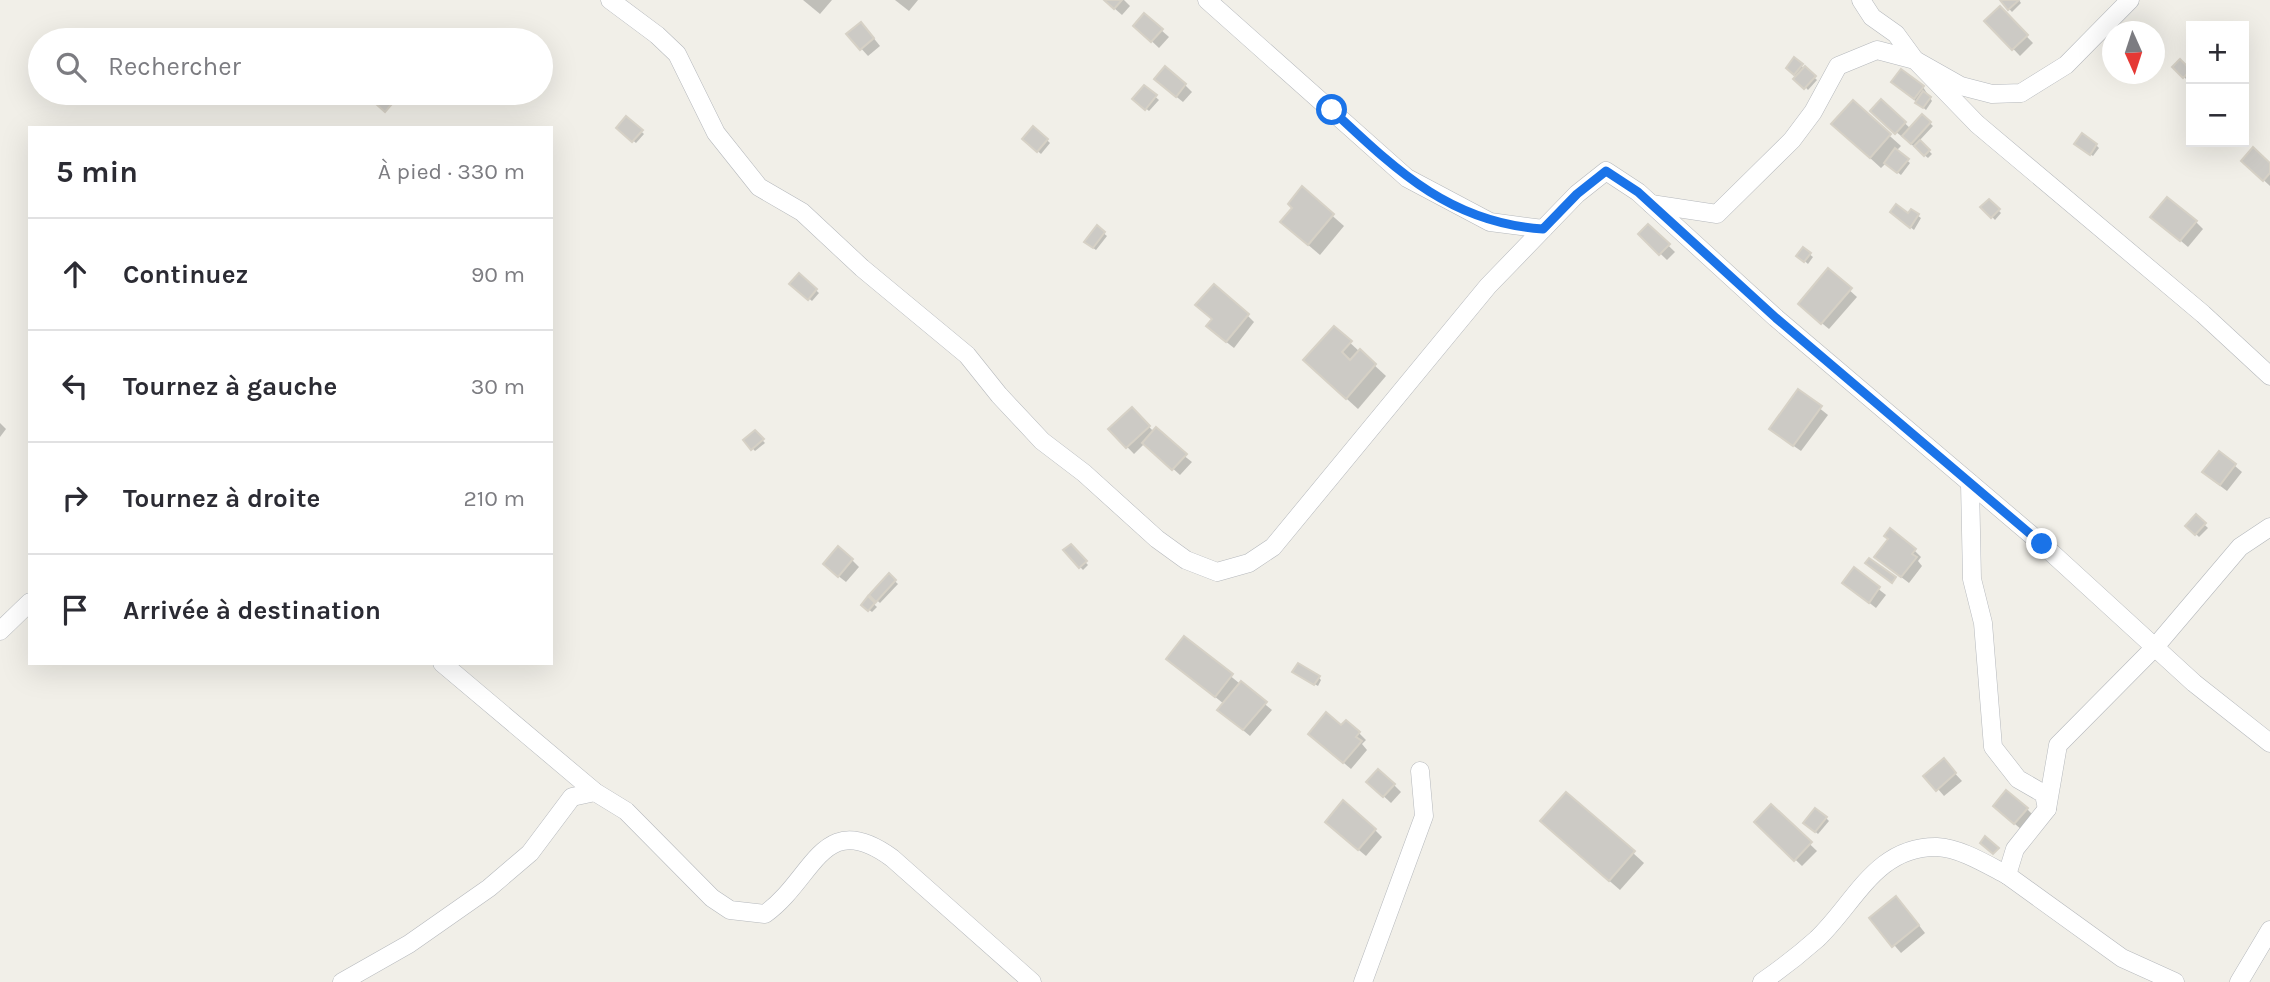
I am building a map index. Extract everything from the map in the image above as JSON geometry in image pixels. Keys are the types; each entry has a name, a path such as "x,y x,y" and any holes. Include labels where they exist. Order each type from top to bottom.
{"street":[{"path":"610,0 657,34 677,54 716,133 759,187 802,212 862,268 967,355 999,395 1042,441 1084,473 1157,539 1203,569 1228,571 1249,563 1273,547 1488,286 1577,194 1606,171 1651,204 1776,318 1970,483 2194,683 2270,743"},
{"path":"1207,0 1407,178 1490,222 1543,229"},
{"path":"1861,0 1872,17 1896,34 1915,60 1976,124 2195,307 2270,376"},
{"path":"1651,204 1717,214 1792,140 1813,111 1838,66 1877,50 1915,60 1961,86 1992,94 2021,93 2066,65 2130,0"},
{"path":"1970,483 1972,579 1983,624 1993,747 2018,779 2044,794 2048,809"},
{"path":"2007,875 2015,849 2048,809 2058,745 2155,647 2240,547 2270,527"},
{"path":"0,631 28,605"},
{"path":"444,665 595,792 626,811 712,898 730,910 765,914 781,903 828,846 855,837 871,843 1032,982"},
{"path":"1363,982 1424,816 1420,771"},
{"path":"342,982 409,944 489,888 530,853 572,797 595,792"},
{"path":"1762,982 1817,939 1883,862 1906,851 1938,847 1975,858 2007,875 2122,958 2175,982"},
{"path":"2239,982 2270,930"}],"building":[{"path":"1104,0 1122,0 1114,9"},
{"path":"2000,0 2019,0 2008,10"},
{"path":"2000,6 2028,35 2012,50 1984,21"},
{"path":"1144,13 1163,29 1151,42 1133,26"},
{"path":"861,22 874,38 860,50 846,34"},
{"path":"1794,57 1803,64 1794,75 1786,68"},
{"path":"2180,59 2186,65 2186,75 2183,78 2172,67"},
{"path":"1165,66 1186,84 1176,97 1154,79"},
{"path":"1805,66 1816,76 1804,89 1793,79"},
{"path":"1901,69 1924,86 1914,99 1891,82"},
{"path":"1144,85 1157,95 1145,110 1132,99"},
{"path":"1923,91 1931,97 1923,108 1915,103"},
{"path":"1881,99 1906,122 1895,134 1870,111"},
{"path":"1853,100 1891,134 1870,158 1831,124"},
{"path":"377,105 391,105 385,112"},
{"path":"1922,114 1931,122 1911,144 1902,136"},
{"path":"626,116 643,130 632,142 616,128"},
{"path":"1033,126 1048,139 1037,152 1022,139"},
{"path":"2082,133 2097,144 2090,155 2074,144"},
{"path":"1920,140 1930,150 1924,156 1914,146"},
{"path":"2253,147 2270,163 2270,173 2263,181 2241,161"},
{"path":"1895,148 1909,159 1897,173 1884,163"},
{"path":"1302,186 1334,214 1308,245 1280,222 1292,208 1288,204"},
{"path":"2167,197 2197,221 2180,241 2150,217"},
{"path":"1989,199 2000,209 1991,218 1980,207"},
{"path":"1896,204 1908,213 1911,209 1919,214 1910,228 1890,212"},
{"path":"1648,224 1670,244 1659,255 1638,234"},
{"path":"1097,225 1105,232 1093,248 1084,242"},
{"path":"1803,247 1811,253 1804,262 1796,256"},
{"path":"1828,268 1852,288 1821,324 1798,304"},
{"path":"799,273 817,289 808,300 789,284"},
{"path":"1214,284 1249,314 1226,342 1206,326 1212,319 1195,305"},
{"path":"1334,326 1352,341 1342,352 1350,360 1360,349 1376,364 1346,399 1303,360"},
{"path":"1798,389 1822,406 1793,446 1769,429"},
{"path":"1132,407 1150,426 1126,448 1108,429"},
{"path":"1156,427 1187,454 1172,470 1142,443"},
{"path":"755,430 764,439 751,450 743,440"},
{"path":"2219,451 2236,464 2220,485 2202,472"},
{"path":"2196,514 2206,523 2195,535 2185,526"},
{"path":"1890,528 1916,549 1912,554 1917,557 1901,577 1874,557 1888,539 1884,536"},
{"path":"1071,544 1087,561 1079,568 1063,550"},
{"path":"838,546 853,559 838,577 823,564"},
{"path":"1869,558 1896,577 1892,583 1865,563"},
{"path":"1854,567 1880,587 1869,603 1842,583"},
{"path":"889,573 896,580 876,602 869,595"},
{"path":"868,596 875,603 868,611 861,605"},
{"path":"1184,636 1233,674 1215,697 1166,659"},
{"path":"1298,663 1320,676 1314,685 1292,672"},
{"path":"1241,681 1267,702 1243,730 1217,710"},
{"path":"1326,712 1341,725 1346,720 1360,732 1356,737 1362,741 1343,763 1308,734"},
{"path":"1944,758 1956,773 1936,791 1923,776"},
{"path":"1378,769 1395,784 1383,797 1366,782"},
{"path":"2006,790 2028,808 2014,824 1993,806"},
{"path":"1566,792 1635,851 1609,881 1540,821"},
{"path":"1343,800 1376,829 1358,850 1325,822"},
{"path":"1771,804 1812,842 1794,861 1754,822"},
{"path":"1815,808 1827,817 1815,832 1803,823"},
{"path":"1985,836 1999,848 1993,854 1980,843"},
{"path":"1896,896 1919,925 1892,947 1869,918"}],"route":[{"path":"1332,110 1407,178 1434,195 1490,222 1543,229 1577,194 1606,171 1638,192 1776,318 2042,544"}]}
